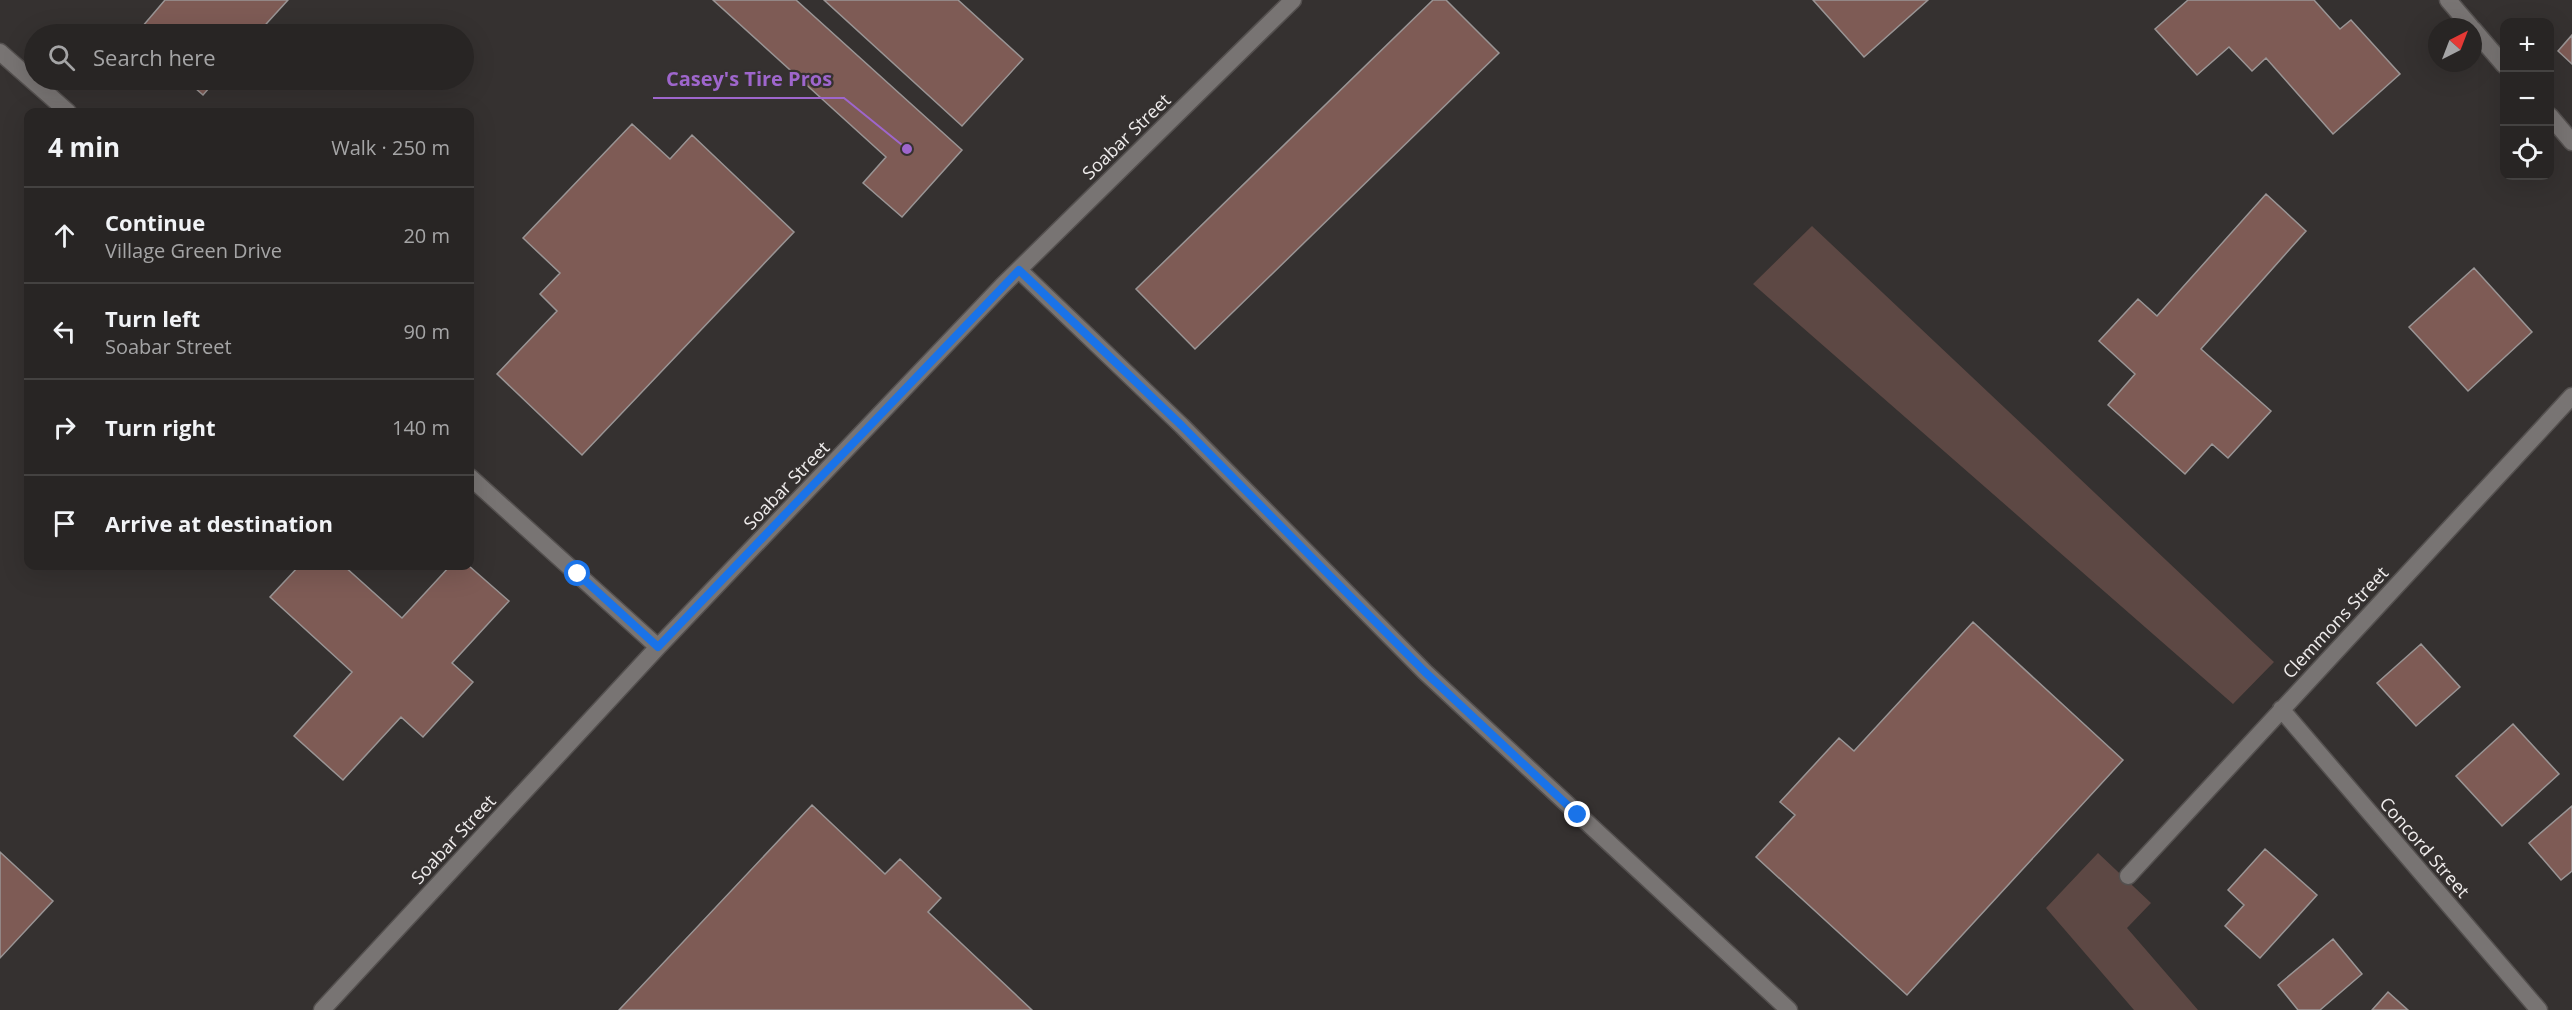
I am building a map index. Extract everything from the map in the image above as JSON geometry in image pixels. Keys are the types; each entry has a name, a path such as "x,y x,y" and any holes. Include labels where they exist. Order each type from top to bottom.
{"street":[{"name":"Soabar Street","path":"322,1010 658,647 1019,270 1293,0"},
{"path":"2448,0 2463,18"},
{"path":"2482,39 2500,59"},
{"path":"0,52 24,73"},
{"path":"43,90 63,108"},
{"path":"2554,121 2572,142"},
{"path":"1019,270 1182,426 1425,672 1789,1010"},
{"name":"Clemmons Street","path":"2128,876 2572,396"},
{"path":"474,481 658,647"},
{"name":"Concord Street","path":"2281,709 2539,1010"}],"shaded area":[{"path":"1812,226 2274,662 2233,704 1753,284"},
{"path":"2098,853 2151,903 2127,928 2198,1010 2134,1010 2046,908"}],"building":[{"path":"165,0 288,0 266,24 145,24"},
{"path":"713,0 796,0 962,150 902,217 863,183 886,157"},
{"path":"824,0 958,0 1023,59 962,126"},
{"path":"1433,0 1446,0 1499,53 1195,349 1136,289"},
{"path":"1813,0 1928,0 1864,57"},
{"path":"2188,0 2314,0 2340,29 2351,20 2400,74 2333,134 2266,58 2252,71 2229,47 2197,75 2155,29"},
{"path":"2572,35 2572,64 2558,51"},
{"path":"197,90 207,90 203,95"},
{"path":"632,124 670,159 692,135 794,232 582,455 497,374 557,311 540,294 560,273 523,238"},
{"path":"2266,194 2306,231 2201,349 2271,411 2228,458 2212,444 2185,474 2108,405 2135,374 2099,341 2138,299 2157,316"},
{"path":"2474,268 2532,332 2468,391 2409,327"},
{"path":"295,570 348,570 402,618 446,570 474,570 509,601 452,663 473,682 423,737 401,717 343,780 294,736 352,672 270,597"},
{"path":"1973,622 2123,760 1907,995 1756,857 1795,815 1780,802 1839,738 1854,751"},
{"path":"2421,644 2460,687 2416,726 2377,683"},
{"path":"2513,724 2559,774 2502,826 2456,776"},
{"path":"812,805 885,874 900,859 941,898 928,912 1032,1010 619,1010"},
{"path":"2572,806 2572,871 2561,880 2529,843"},
{"path":"2265,849 2317,895 2260,958 2225,926 2244,905 2228,890"},
{"path":"0,852 53,901 0,958"},
{"path":"2333,939 2362,974 2320,1010 2298,1010 2278,985"},
{"path":"2388,992 2408,1010 2372,1010"}],"place":[{"name":"Casey's Tire Pros","path":"907,149"}],"route":[{"path":"578,574 658,647 1019,270 1182,426 1425,672 1578,815"}]}
